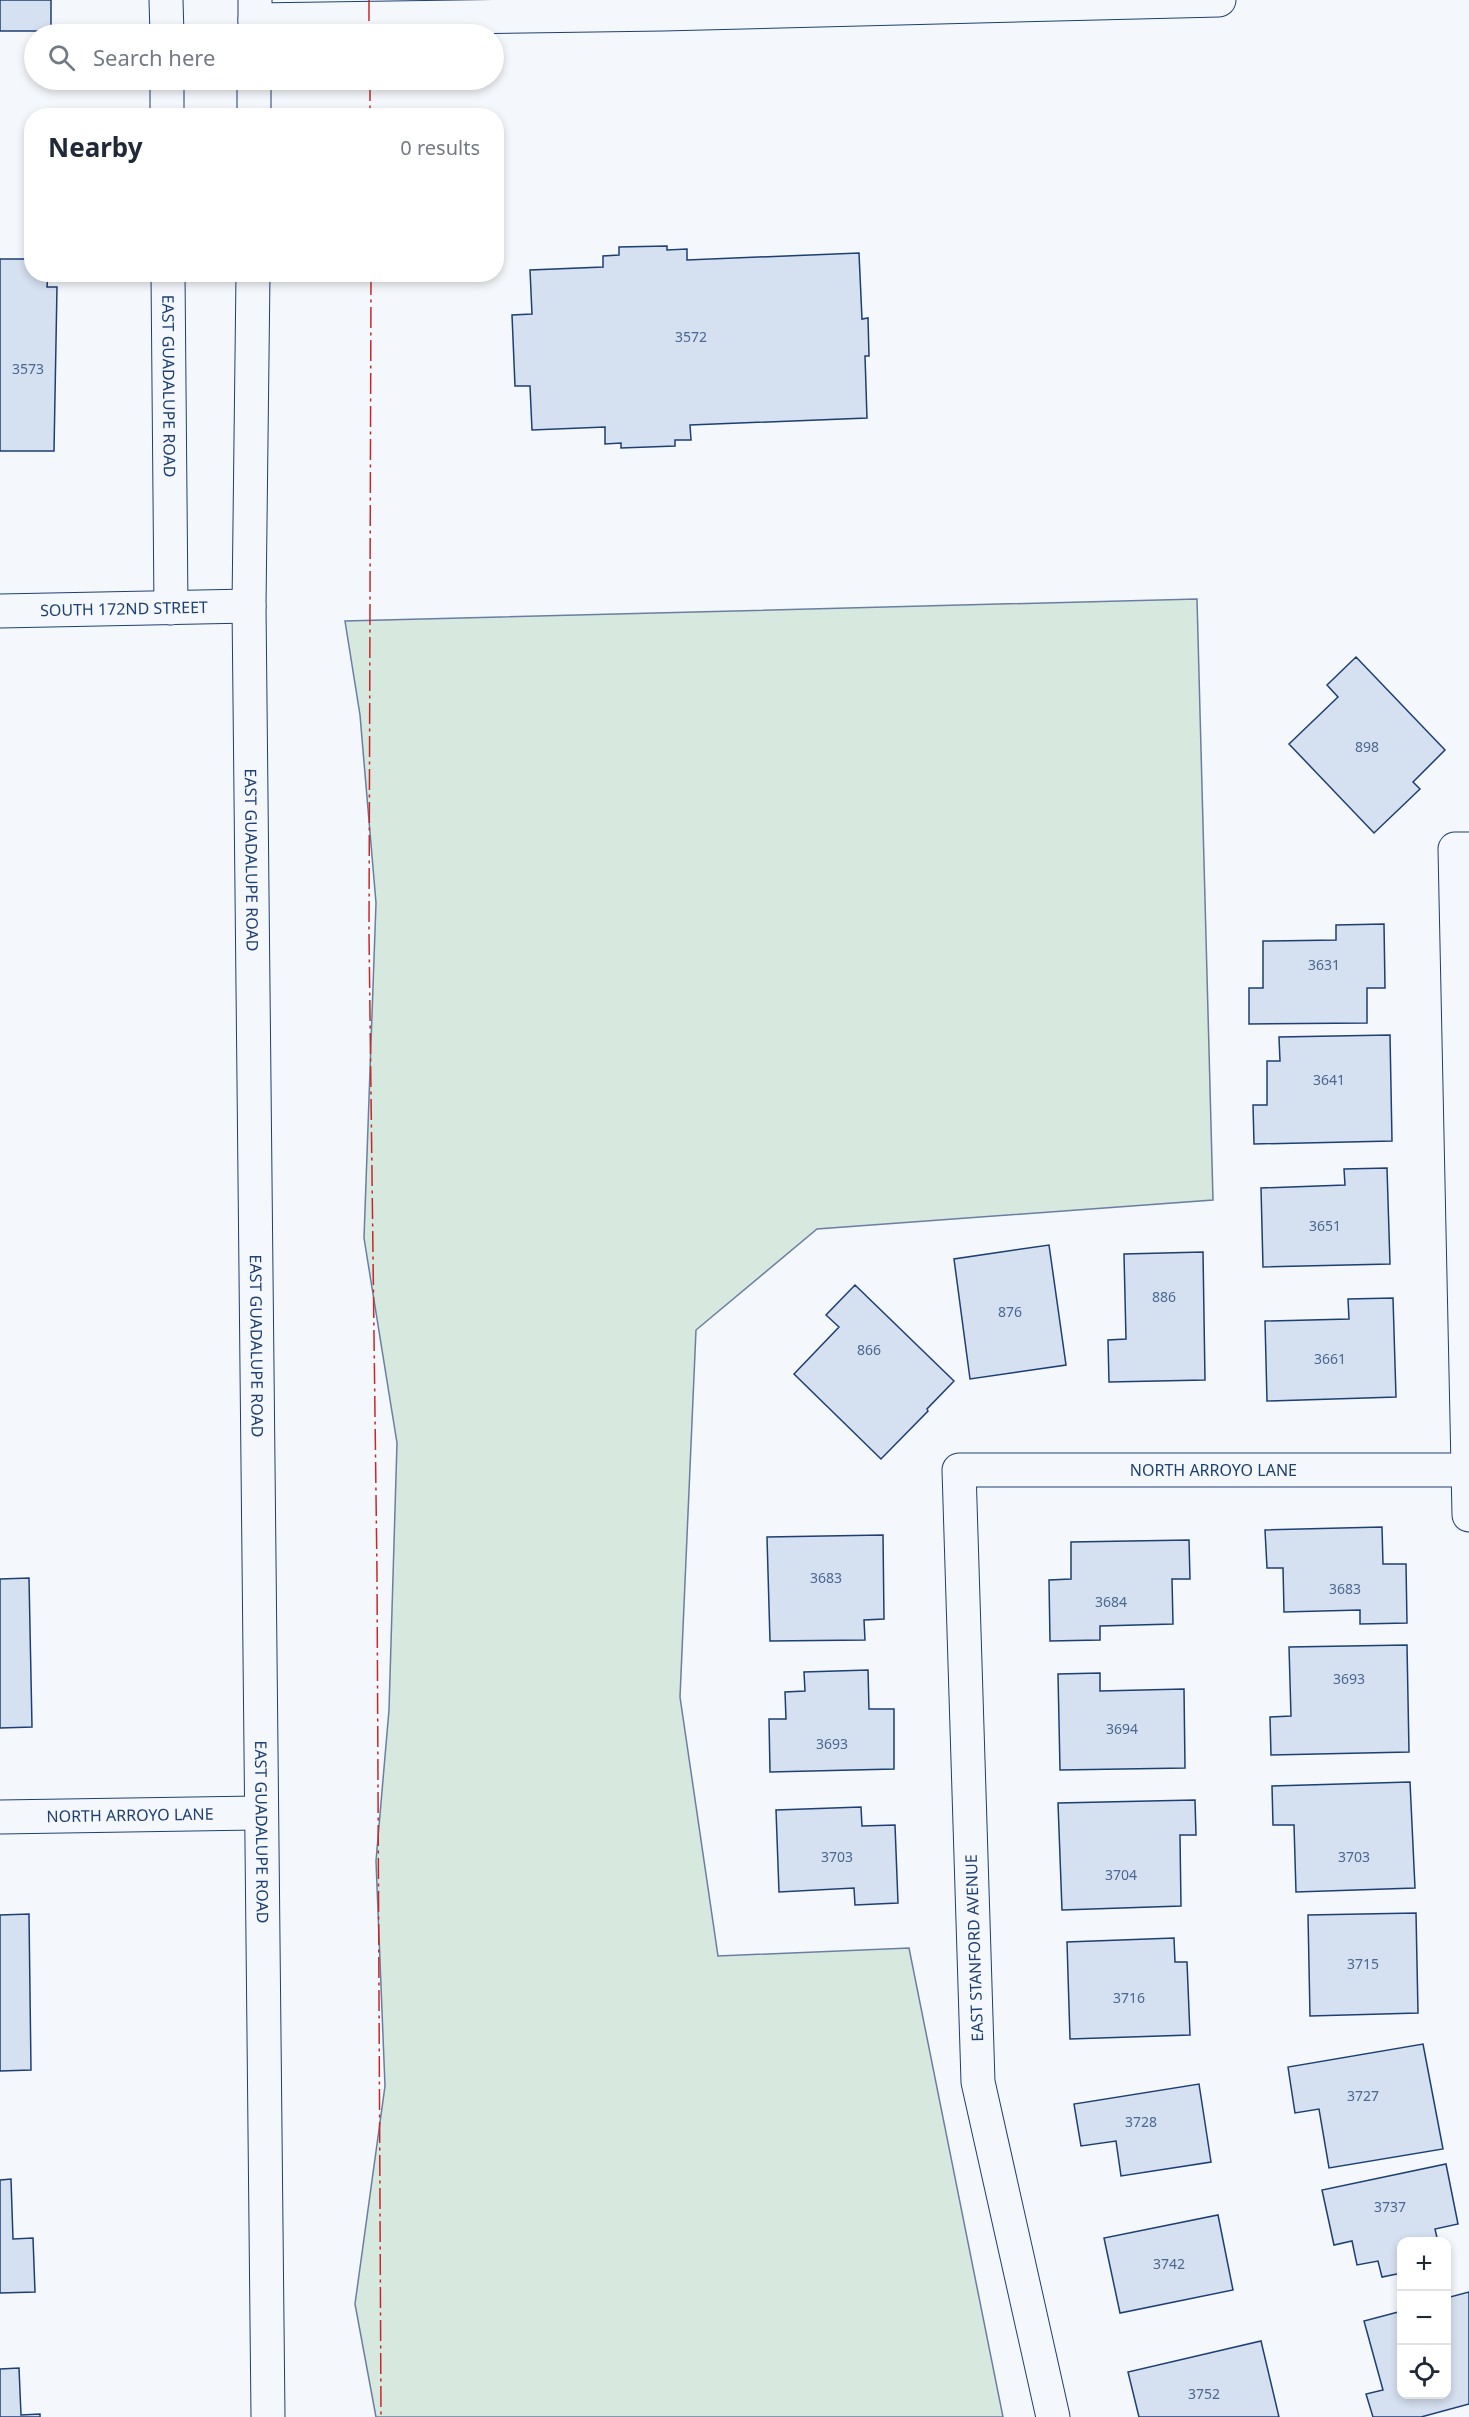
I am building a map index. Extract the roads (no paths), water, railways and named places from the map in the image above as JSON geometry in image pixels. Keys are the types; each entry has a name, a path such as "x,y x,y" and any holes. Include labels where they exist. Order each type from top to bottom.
{"street":[{"path":"166,0 167,24"},
{"path":"255,18 663,7 1219,0"},
{"path":"167,90 167,108"},
{"path":"254,90 254,108"},
{"name":"EAST GUADALUPE ROAD","path":"168,282 171,608"},
{"name":"EAST GUADALUPE ROAD","path":"252,282 249,606 268,2417"},
{"name":"SOUTH 172ND STREET","path":"0,610 249,606"},
{"path":"1462,849 1469,1515"},
{"name":"NORTH ARROYO LANE","path":"959,1470 1467,1470"},
{"name":"EAST STANFORD AVENUE","path":"959,1470 978,2082 1053,2417"},
{"name":"NORTH ARROYO LANE","path":"0,1817 261,1813"}]}
